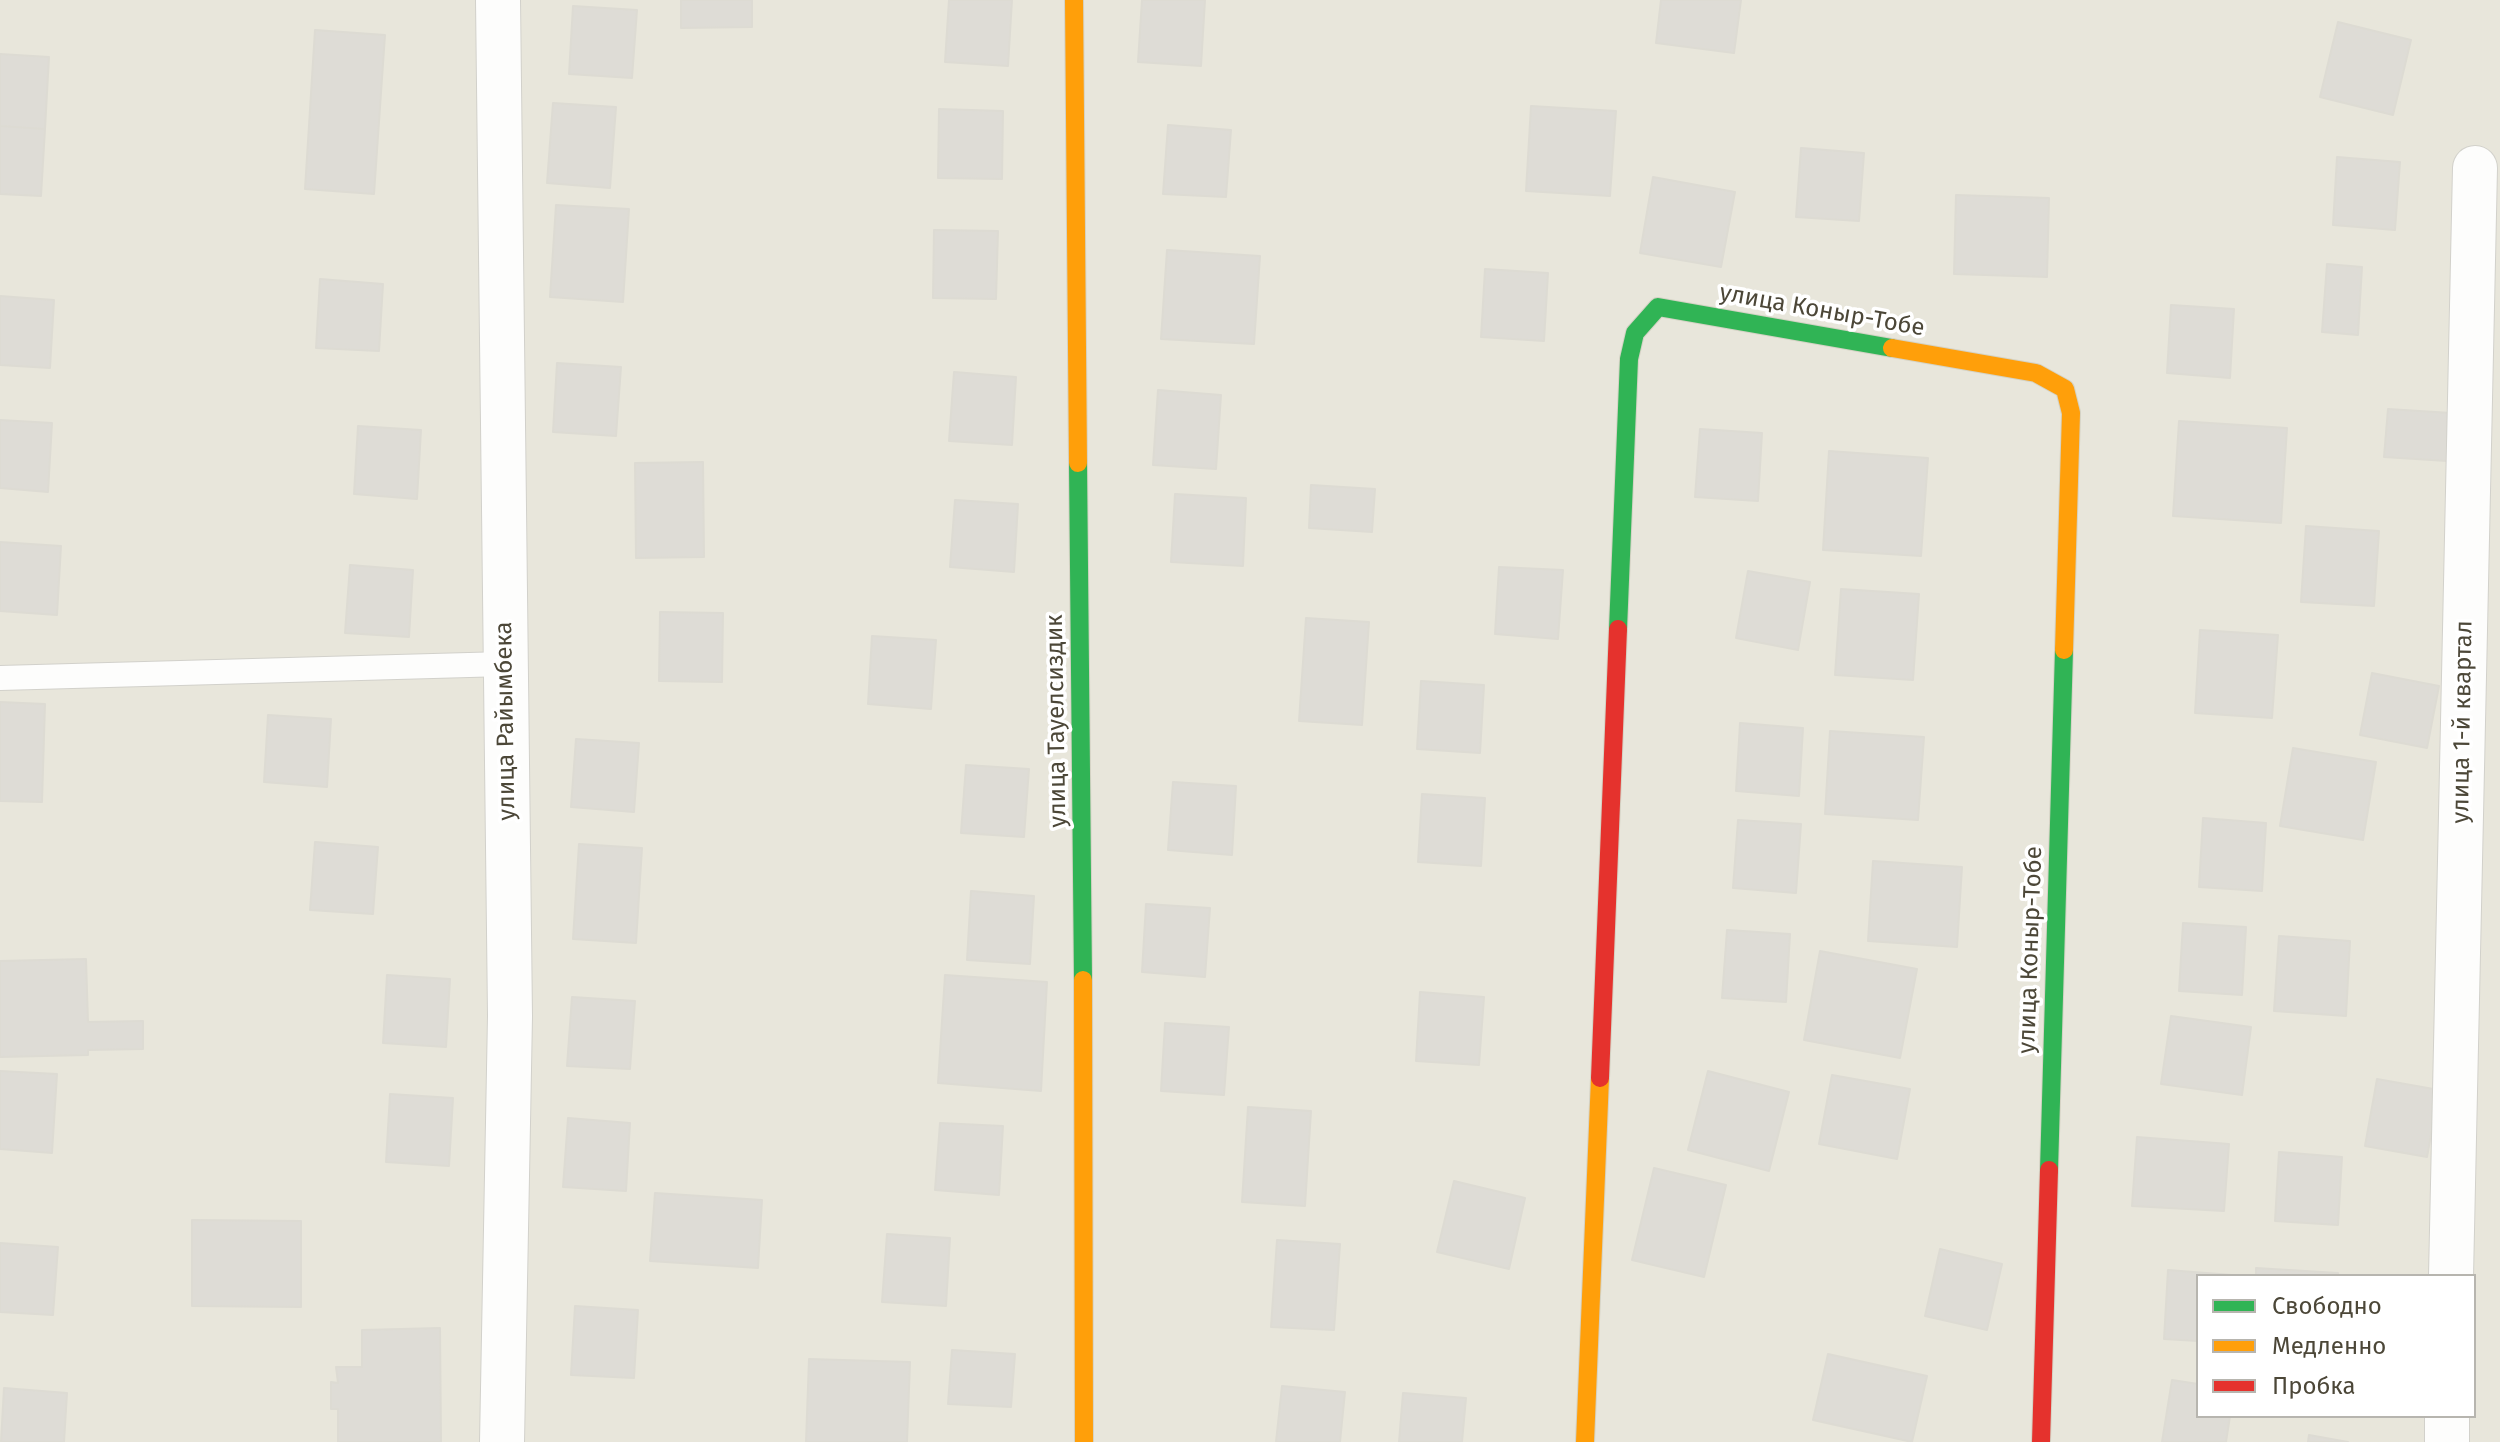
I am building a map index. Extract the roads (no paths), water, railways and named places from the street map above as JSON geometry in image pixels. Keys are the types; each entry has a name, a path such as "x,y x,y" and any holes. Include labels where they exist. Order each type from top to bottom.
{"street":[{"name":"улица Райымбека","path":"498,0 510,1016 502,1442"},
{"name":"улица Тауелсиздик","path":"1074,0 1085,1224 1084,1442"},
{"name":"улица 1-й квартал","path":"2451,1274 2475,168"},
{"name":"улица Коныр-Тобе","path":"1585,1442 1629,359 1635,333 1658,307 2036,373 2065,389 2071,413 2041,1442"},
{"path":"2447,1418 2447,1442"}],"lane":[{"path":"0,678 505,664"}]}
